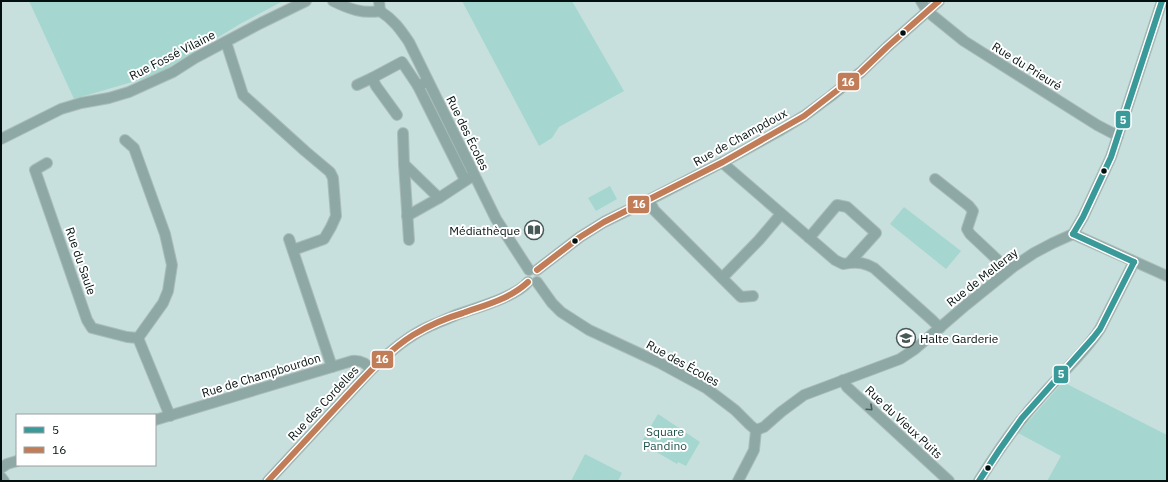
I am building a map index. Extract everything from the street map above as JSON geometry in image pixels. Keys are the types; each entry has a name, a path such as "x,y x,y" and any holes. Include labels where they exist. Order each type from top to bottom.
{"street":[{"name":"Rue Fossé Vilaine","path":"1,139 61,109 129,92 173,72 195,58 260,23 306,1"},
{"path":"333,1 363,12 380,6"},
{"path":"921,1 927,11"},
{"name":"Rue de Champdoux","path":"533,270 584,234 616,215 649,200 723,162 804,116 861,72 938,1"},
{"path":"1162,1 1104,174 1073,234 1167,276"},
{"name":"Rue des Écoles","path":"380,6 409,42 428,81 470,178 496,219 533,270"},
{"name":"Rue du Prieuré","path":"927,11 964,41 1097,126 1118,136"},
{"path":"226,42 243,95 330,172 333,178 336,216 331,227 324,239 293,250"},
{"path":"357,85 402,62 418,86 470,178 407,216"},
{"path":"372,78 397,115"},
{"path":"418,86 428,81"},
{"path":"403,133 409,240"},
{"path":"125,140 134,148 165,234 172,265 168,291 162,303 138,338 170,416"},
{"path":"723,162 835,260 843,264 858,262 874,268 940,328"},
{"name":"Rue du Saule","path":"47,163 35,170 87,320 92,328 138,338"},
{"path":"404,164 439,198"},
{"path":"935,179 969,206 973,211 968,229 970,234 1004,266 1007,271"},
{"path":"649,200 654,210 741,297 754,296"},
{"path":"809,238 837,205 847,207 876,233 850,263"},
{"path":"722,278 759,240 781,214"},
{"name":"Rue de Melleray","path":"756,430 764,427 804,395 900,359 915,349 1007,271 1034,253 1073,234"},
{"path":"289,239 332,367"},
{"path":"979,481 1018,422 1070,366 1100,329 1134,262"},
{"path":"533,270 539,272 540,276 533,282"},
{"name":"Rue des Écoles","path":"533,282 561,312 589,330 643,354 706,388 735,410 750,426 756,430"},
{"name":"Rue des Cordelles","path":"268,481 371,370 400,344 426,328 456,315 494,302 533,282"},
{"name":"Rue de Champbourdon","path":"156,420 332,367 357,361 361,361 366,364 371,370"},
{"name":"Rue du Vieux Puits","path":"843,380 847,387 949,481"},
{"path":"738,481 754,450 756,430"},
{"path":"1,468 7,464 16,461"},
{"path":"1,477 4,481"}],"green space":[{"path":"29,1 283,1 240,24 156,75 74,99"},
{"path":"462,1 572,1 624,91 559,127 552,138 539,146"},
{"path":"610,186 617,199 596,211 588,198"},
{"path":"904,207 961,251 946,269 890,224"},
{"path":"1063,382 1167,435 1167,481 1047,481 1061,456 1018,433"},
{"name":"Square Pandino","path":"658,414 700,442 686,466 678,462 677,464 641,443"},
{"path":"585,454 622,473 618,481 571,481"}],"transit line":[{"name":"16","path":"537,270 580,237 604,222 723,162 804,116 861,72 939,1"},
{"name":"5","path":"1073,234 1083,217 1111,157 1162,1"},
{"name":"5","path":"1073,234 1134,262"},
{"name":"5","path":"979,481 1022,418 1100,329 1134,262"},
{"name":"16","path":"268,481 368,373 403,342 437,322 505,297 521,288 528,282"}],"place":[{"name":"Médiathèque","path":"534,230"},
{"name":"Halte Garderie","path":"906,338"}]}
